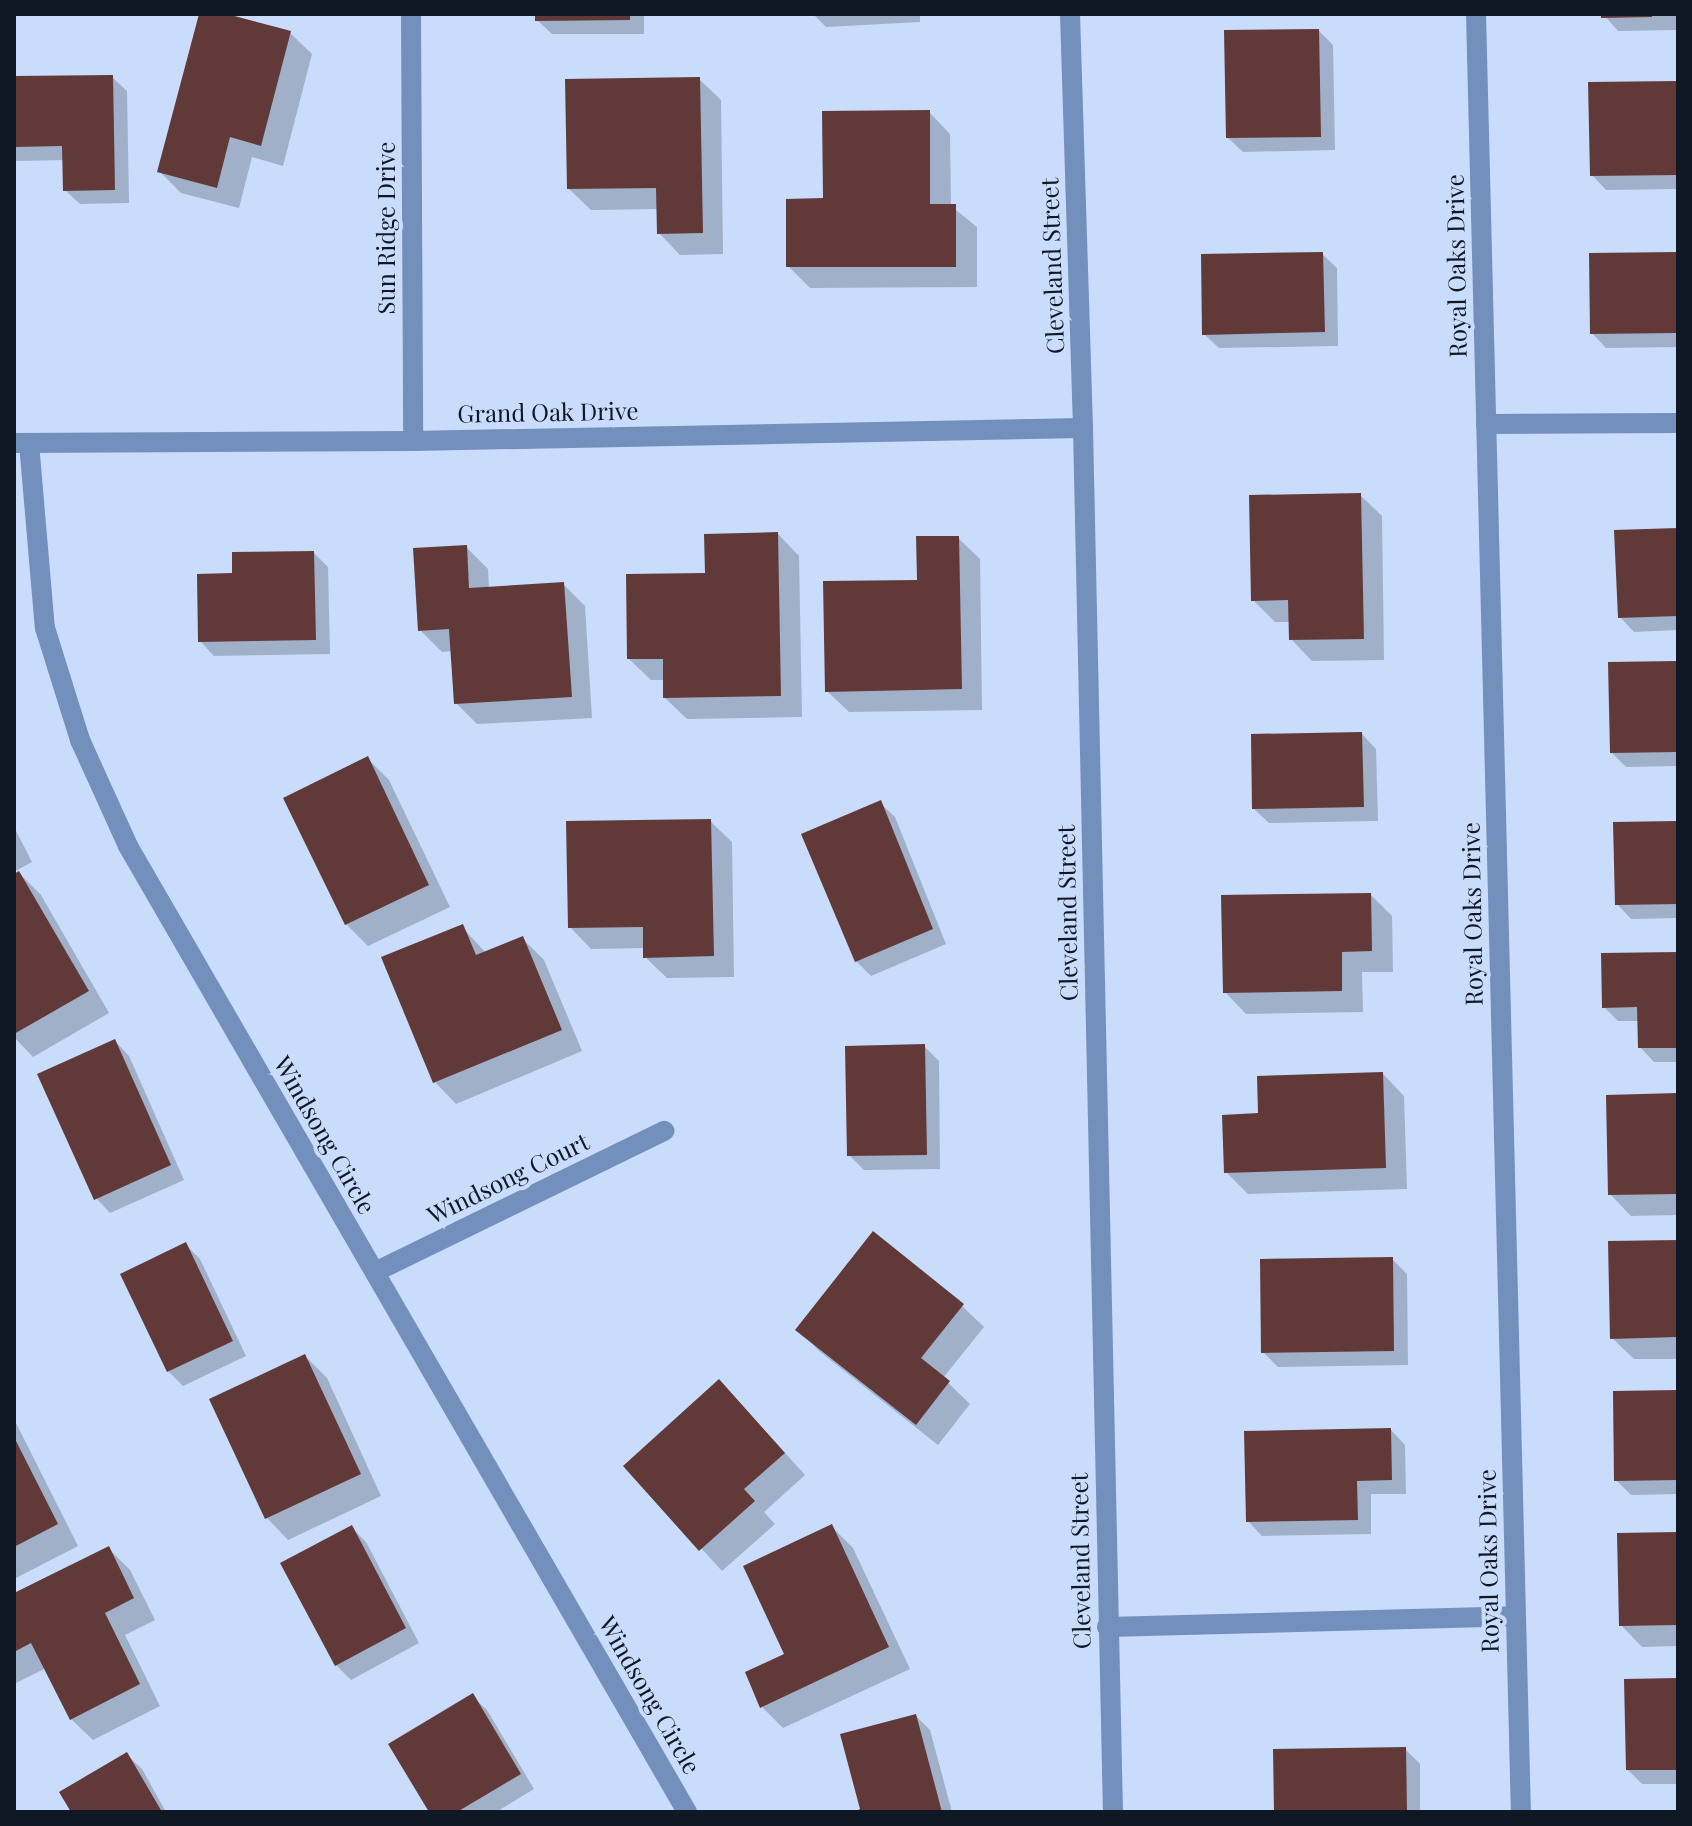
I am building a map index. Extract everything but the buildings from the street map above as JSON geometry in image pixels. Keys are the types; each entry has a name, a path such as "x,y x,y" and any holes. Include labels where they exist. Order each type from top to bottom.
{"street":[{"name":"Sun Ridge Drive","path":"411,14 413,441"},
{"name":"Cleveland Street","path":"1070,14 1083,428 1113,1812"},
{"name":"Royal Oaks Drive","path":"1476,14 1521,1812"},
{"path":"1486,424 1678,423"},
{"name":"Grand Oak Drive","path":"21,443 413,441 1083,428"},
{"name":"Windsong Circle","path":"21,443 45,628 80,740 128,846 687,1812"},
{"name":"Windsong Court","path":"375,1272 664,1131"},
{"path":"1107,1627 1515,1616"}]}
